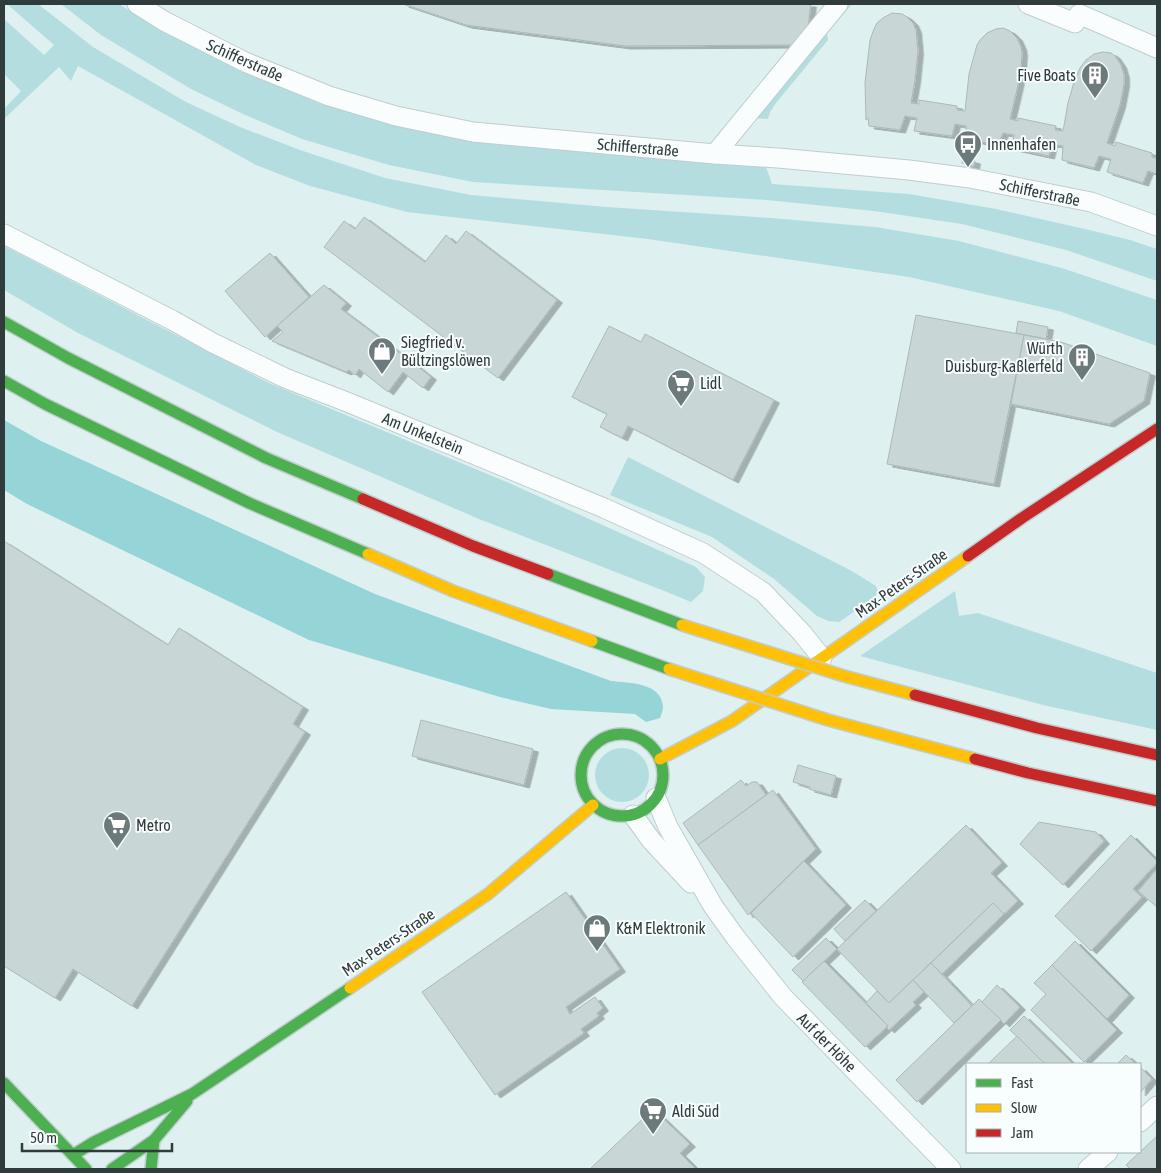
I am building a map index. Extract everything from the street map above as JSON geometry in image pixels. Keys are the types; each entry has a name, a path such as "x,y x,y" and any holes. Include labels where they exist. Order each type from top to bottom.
{"main road":[{"path":"4,322 68,358 266,458 474,546 682,625 844,676 1037,728 1157,755"},
{"path":"4,381 45,404 249,503 453,591 669,669 838,722 1028,772 1157,801"},
{"name":"Max-Peters-Straße","path":"660,759 732,721 1014,524 1157,428"},
{"path":"614,734 628,734 641,739 652,748 660,759 662,779 656,798 650,806 633,815 619,816 605,813 593,805 586,796 582,785 580,773 582,762 587,753 601,739 614,734"},
{"name":"Max-Peters-Straße","path":"73,1155 94,1142 192,1094 488,894 593,805"},
{"path":"4,1083 86,1169"},
{"name":"Max-Peters-Straße","path":"112,1169 154,1140 192,1094"},
{"path":"151,1169 154,1140"}],"street":[{"name":"Schifferstraße","path":"137,4 164,22 245,62 329,96 396,116 473,132 720,148 778,158 909,170 970,178 1090,202 1157,226"},
{"path":"720,148 838,4"},
{"path":"1028,4 1075,24 1079,14 1157,48"},
{"name":"Am Unkelstein","path":"4,234 213,343 286,378 560,489 704,553 762,592 802,633 822,658"},
{"name":"Auf der Höhe","path":"656,798 668,827 713,906 783,998 951,1169"},
{"name":"Auf der Höhe","path":"633,815 651,840 713,906"},
{"path":"1141,1121 1157,1106"},
{"path":"1088,1169 1107,1153"}],"shaded area":[{"path":"7,4 38,4 93,47 186,102 240,127 300,150 385,178 471,195 875,227 959,241 1065,269 1157,300 1157,346 1059,311 909,277 648,239 407,212 310,186 256,165 78,66 71,81 59,67 4,119 4,109 21,91 4,74 4,19 44,55 54,45"},
{"path":"61,4 119,4 158,29 242,71 322,103 398,126 489,143 766,167 772,184 909,194 996,209 1130,240 1157,249 1157,281 1066,250 962,224 874,211 767,200 473,182 389,165 302,139 191,89 101,35"},
{"path":"843,4 852,4 827,33 828,40 776,103 768,119 749,118"},
{"path":"4,246 269,383 509,483 696,567 705,577 703,591 691,602 479,519 277,432 78,333 4,290"},
{"path":"4,420 41,441 375,594 611,681 643,685 651,688 661,699 663,707 660,718 646,722 635,714 551,709 500,697 309,640 27,504 4,490"},
{"path":"628,457 850,570 876,586 878,592 873,599 839,622 828,621 817,616 774,579 712,537 610,495"},
{"path":"955,591 959,616 978,613 1157,673 1157,730 1043,705 860,656"},
{"path":"622,748 632,750 641,756 647,765 649,775 647,785 641,794 632,800 622,802 612,800 603,794 597,785 595,775 597,765 603,756 612,750"}],"building":[{"path":"403,4 811,4 808,26 792,45 625,46 466,25"},
{"name":"Five Boats","path":"892,13 902,14 907,17 913,23 916,30 918,51 911,103 919,104 919,100 957,106 957,110 965,111 969,74 977,45 987,33 1003,28 1010,31 1017,38 1022,53 1018,85 1010,119 1018,121 1018,118 1056,126 1055,130 1063,131 1068,103 1080,68 1094,54 1111,53 1121,65 1124,84 1120,105 1107,143 1115,146 1116,142 1152,153 1152,157 1157,159 1157,174 1148,171 1143,183 1107,172 1111,159 1099,156 1094,168 1062,160 1063,146 1052,144 1049,156 1012,148 1014,135 1003,133 998,145 967,139 966,126 955,124 952,136 914,131 917,118 905,116 900,130 869,126 868,118 866,120 865,83 870,40 877,23"},
{"path":"963,158 975,161 974,166 962,163"},
{"path":"364,217 425,262 446,235 456,244 466,231 557,300 498,378 324,247 344,221 355,229"},
{"path":"270,253 309,297 265,337 225,291"},
{"path":"324,285 346,303 341,309 431,377 423,388 403,372 388,392 359,369 355,375 349,370 346,372 272,341 283,332 277,326"},
{"path":"916,315 1024,335 994,484 887,464"},
{"path":"1018,321 1048,327 1046,339 1016,333"},
{"name":"Lidl","path":"609,326 641,342 645,334 774,400 733,480 628,426 622,438 600,427 607,414 572,397"},
{"name":"Würth Duisburg-Kaßlerfeld","path":"1024,335 1061,342 1150,373 1144,401 1109,424 1011,404"},
{"name":"Metro","path":"4,541 168,645 179,628 303,707 293,724 305,732 132,1006 73,969 55,998 4,966"},
{"path":"421,720 533,749 524,785 412,756"},
{"path":"798,765 836,776 831,795 793,782"},
{"path":"741,780 746,786 752,782 757,782 766,795 698,845 683,823"},
{"path":"773,790 816,849 748,915 698,845"},
{"path":"1039,822 1096,832 1104,841 1063,885 1020,844"},
{"path":"966,825 1002,863 991,873 1018,901 1004,914 993,903 889,1003 837,949"},
{"path":"1131,835 1157,863 1133,889 1142,897 1091,951 1055,916"},
{"path":"804,861 846,905 793,957 751,913"},
{"path":"1157,869 1157,907 1138,891"},
{"path":"566,892 620,969 566,1007 570,1014 595,997 603,1008 597,1013 599,1016 581,1029 584,1033 495,1095 422,992"},
{"path":"865,900 876,911 845,941 834,929"},
{"path":"993,903 1004,914 942,974 931,963"},
{"path":"826,938 837,949 803,981 792,970"},
{"path":"1075,941 1129,995 1107,1019 1052,965"},
{"path":"824,961 888,1026 865,1047 802,982"},
{"path":"931,963 972,1006 954,1023 913,980"},
{"path":"1052,965 1117,1030 1084,1062 1031,1010 1046,994 1034,983"},
{"path":"913,980 924,992 913,1002 916,1005 889,1030 886,1027 888,1026 866,1003 877,991 889,1003"},
{"path":"997,985 1020,1007 1004,1024 982,1002"},
{"path":"979,999 1001,1020 917,1102 896,1080"},
{"path":"1024,1016 1072,1063 1044,1063 1010,1030"},
{"path":"1017,1036 1044,1063 989,1063"},
{"path":"1126,1055 1135,1063 1118,1063"},
{"path":"1141,1068 1152,1079 1141,1092"},
{"name":"Aldi Süd","path":"653,1109 690,1144 680,1153 696,1169 590,1169"},
{"path":"1157,1136 1157,1169 1130,1169 1126,1165"}],"traffic: fast":[{"path":"4,322 68,358 266,458 363,499"},
{"path":"4,381 45,404 249,503 368,554"},
{"path":"548,574 682,625"},
{"path":"592,641 669,669"},
{"path":"622,734 638,737 651,746 660,759 663,775 660,791 651,804 638,813 622,816 606,813 593,804 584,791 581,775 584,759 593,746 606,737 622,734"},
{"path":"73,1155 94,1142 192,1094 350,988"},
{"path":"4,1083 86,1169"},
{"path":"112,1169 154,1140 187,1101"},
{"path":"151,1169 154,1140"}],"traffic: slow":[{"path":"368,554 453,591 592,641"},
{"path":"660,759 732,721 968,556"},
{"path":"682,625 844,676 915,695"},
{"path":"669,669 828,720 975,759"},
{"path":"350,988 488,894 593,805"}],"traffic: jam":[{"path":"968,556 1157,429"},
{"path":"363,499 473,546 548,574"},
{"path":"915,695 1037,728 1157,755"},
{"path":"975,759 1028,773 1157,801"}],"place":[{"name":"Five Boats","path":"1095,99"},
{"name":"Innenhafen","path":"968,168"},
{"name":"Siegfried v. Bültzingslöwen","path":"382,375"},
{"name":"Würth Duisburg-Kaßlerfeld","path":"1082,381"},
{"name":"Lidl","path":"681,407"},
{"name":"Metro","path":"117,849"},
{"name":"K&M Elektronik","path":"597,952"},
{"name":"Aldi Süd","path":"653,1135"}]}
